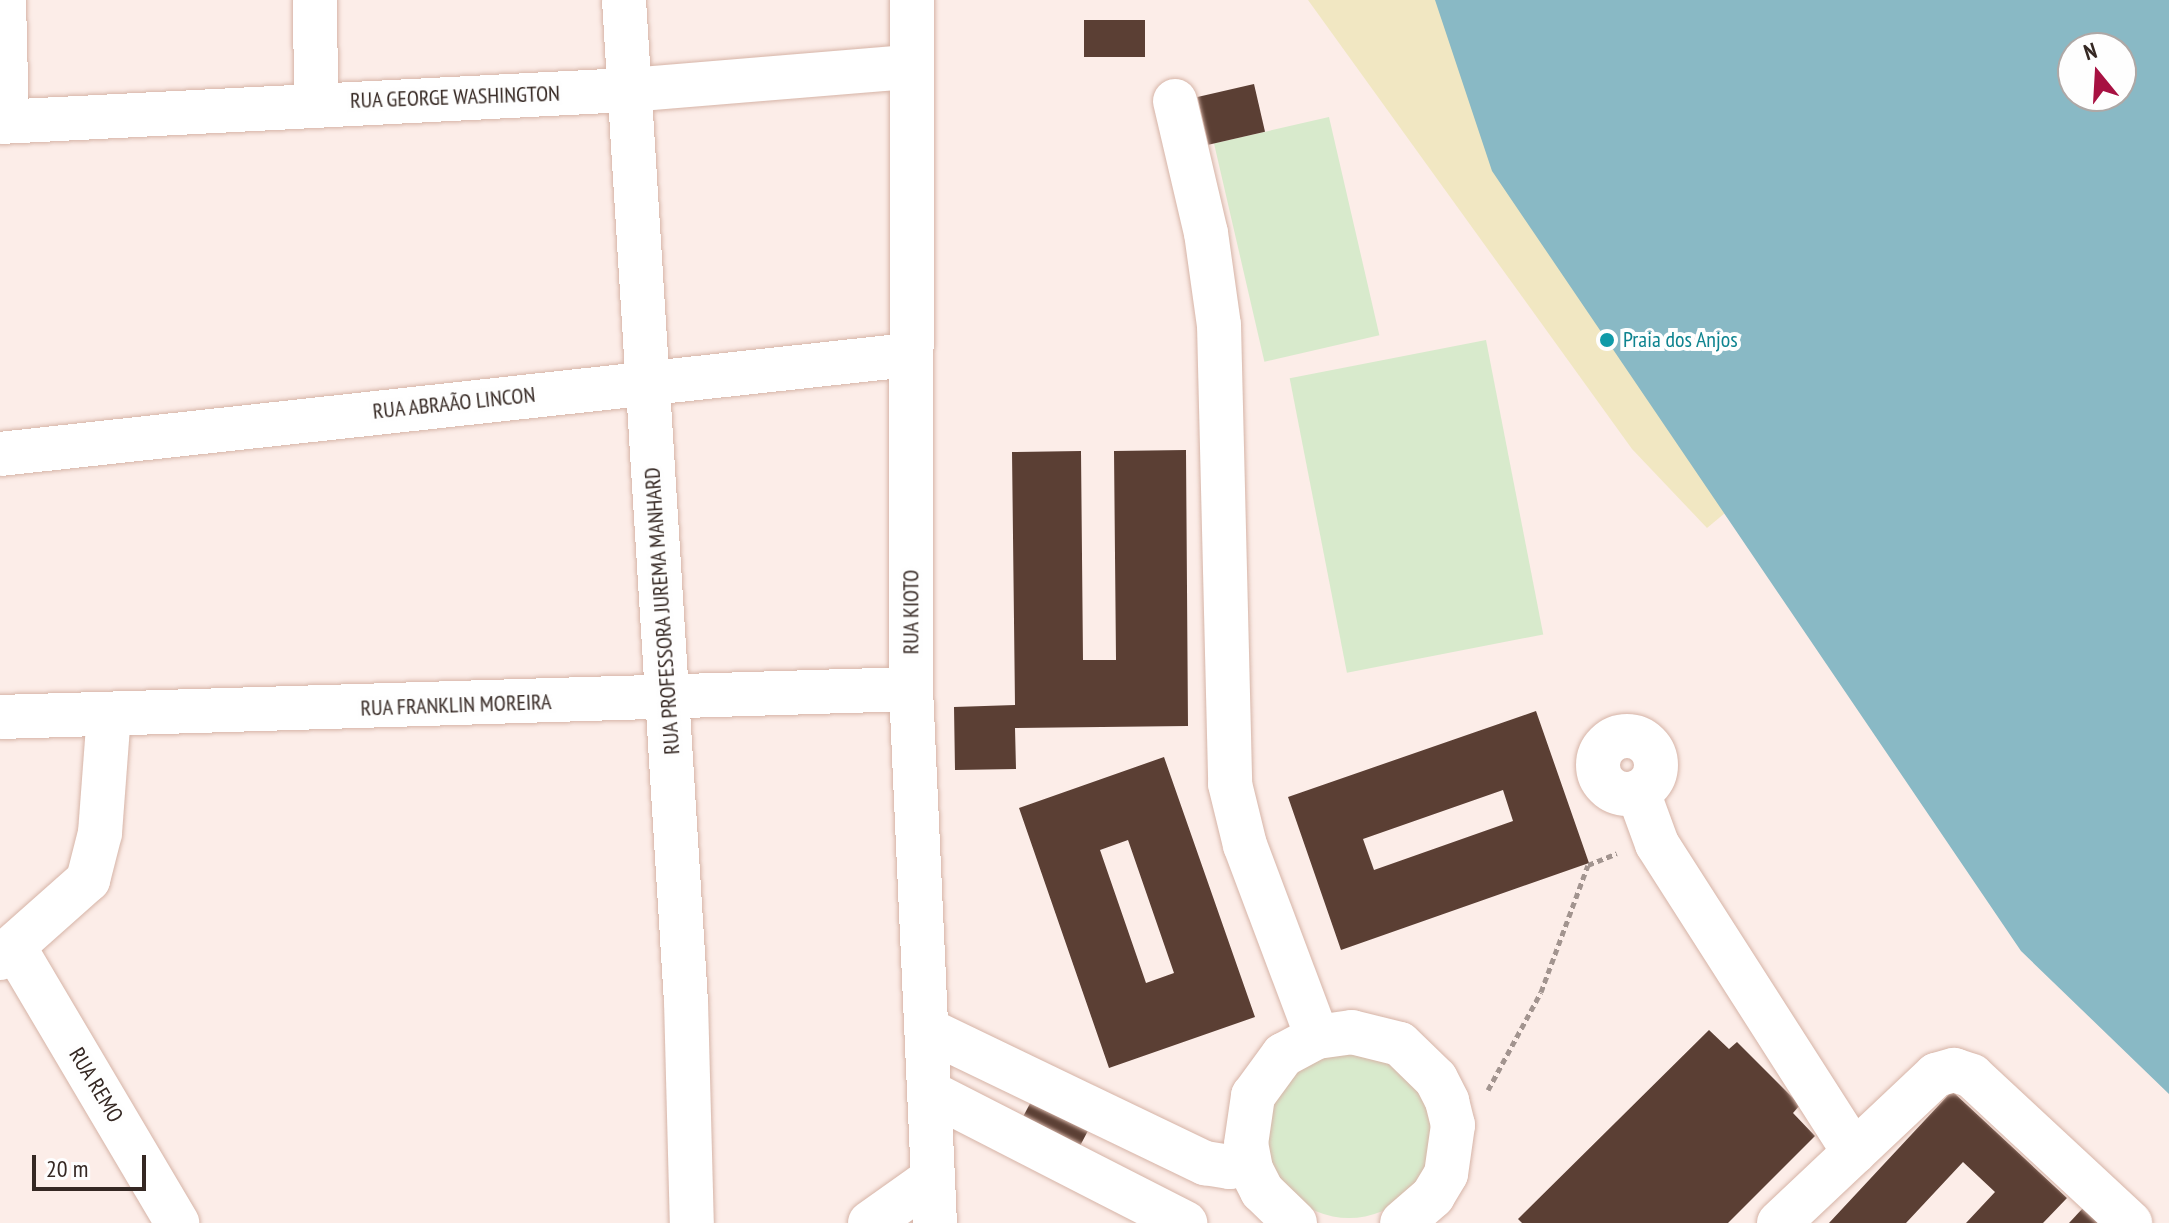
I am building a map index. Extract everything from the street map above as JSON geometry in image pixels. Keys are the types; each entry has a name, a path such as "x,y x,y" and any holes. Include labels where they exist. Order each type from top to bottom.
{"street":[{"path":"3,121 4,0"},
{"path":"315,0 316,102"},
{"name":"RUA PROFESSORA JUREMA MANHARD","path":"624,0 686,1001 692,1223"},
{"name":"RUA KIOTO","path":"912,0 909,355 911,689 935,1223"},
{"name":"RUA GEORGE WASHINGTON","path":"3,121 316,102 628,90 910,67"},
{"path":"1175,101 1206,233 1219,325 1230,784 1245,845 1317,1037"},
{"name":"RUA ABRAÃO LINCON","path":"0,454 646,381 909,355"},
{"name":"RUA FRANKLIN MOREIRA","path":"0,717 668,699 911,689"},
{"path":"7,952 88,880 100,833 109,714"},
{"path":"1638,792 1654,837 1854,1152"},
{"name":"RUA REMO","path":"7,952 177,1223"},
{"path":"926,1029 1205,1163 1230,1167 1249,1160"},
{"path":"1295,1223 1262,1191 1249,1160 1247,1120 1259,1085 1283,1055 1317,1037 1352,1032 1377,1035 1400,1044 1436,1079 1453,1125 1452,1150 1446,1174 1415,1220"},
{"path":"1779,1223 1936,1075 1964,1072 2130,1223"},
{"path":"929,1092 1185,1223"},
{"path":"870,1223 933,1178"}],"path":[{"path":"1484,1097 1541,992 1588,865 1654,837"}],"green space":[{"path":"1329,117 1379,335 1264,362 1214,144"},
{"path":"1486,340 1543,634 1347,673 1290,378"},
{"path":"1349,1052 1381,1059 1407,1077 1425,1103 1432,1135 1425,1167 1407,1193 1381,1211 1349,1218 1317,1211 1291,1193 1273,1167 1266,1135 1273,1103 1291,1077 1317,1059"}],"sand":[{"name":"Praia dos Anjos","path":"1308,0 1516,0 1731,508 1707,528 1632,449"}],"water":[{"path":"1435,0 2169,0 2169,1094 2021,951 1492,171"}],"building":[{"path":"1084,20 1145,20 1145,57 1084,57"},
{"path":"1254,84 1265,132 1209,145 1197,97"},
{"path":"1186,450 1188,726 1015,728 1016,769 955,770 954,707 1015,705 1012,452 1081,451 1083,660 1116,660 1114,451"},
{"path":"1536,711 1589,863 1341,950 1288,797","holes":["1503,790 1513,821 1374,870 1363,839"]},
{"path":"1164,757 1255,1017 1109,1068 1019,808","holes":["1128,840 1174,973 1146,983 1100,850"]},
{"path":"1709,1030 1729,1049 1737,1042 1800,1105 1793,1113 1815,1136 1728,1223 1522,1223 1518,1219"},
{"path":"1952,1091 2067,1198 2043,1223 1966,1223 1995,1192 1963,1162 1906,1223 1829,1223"},
{"path":"1034,1096 1091,1126 1078,1149 1022,1119"},
{"path":"2083,1208 2098,1223 2069,1223"}],"place":[{"name":"Praia dos Anjos","path":"1607,340"}]}
